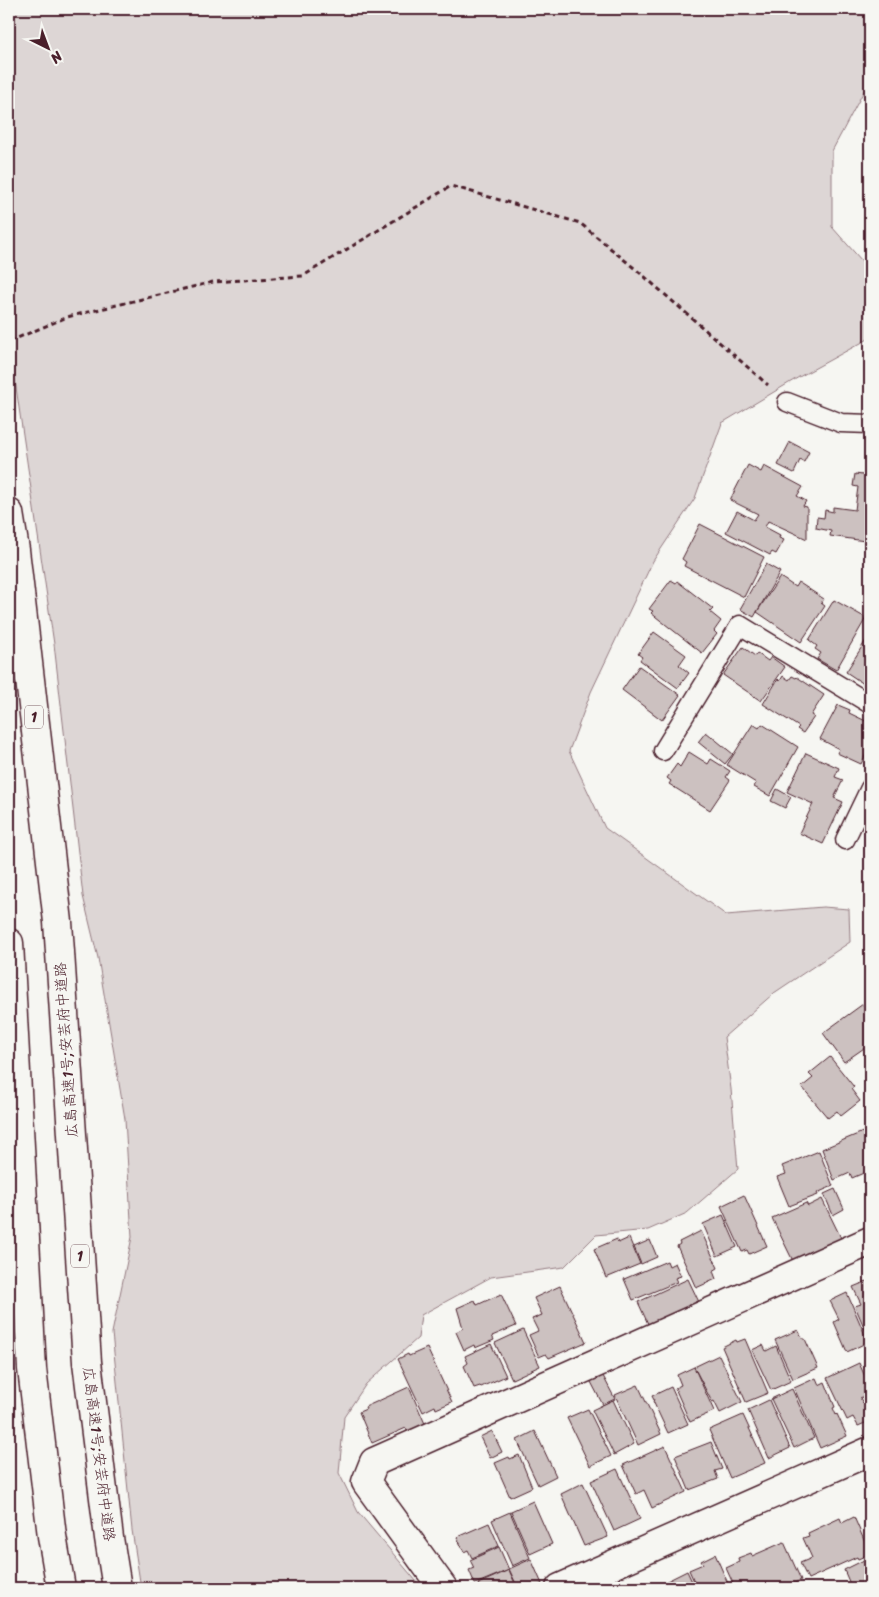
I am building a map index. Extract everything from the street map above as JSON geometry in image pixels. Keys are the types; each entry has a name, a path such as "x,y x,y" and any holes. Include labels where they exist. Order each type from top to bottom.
{"main road":[{"name":"広島高速1号;安芸府中道路","path":"9,513 15,550 58,922 87,1362 117,1588"},
{"path":"9,950 32,1369 52,1536 61,1588"},
{"path":"443,1588 366,1482 374,1462 870,1241"},
{"path":"560,1588 870,1451"}],"lane":[{"path":"787,402 841,423 870,424"},
{"path":"662,751 740,624 870,704"},
{"path":"845,840 870,788"}],"path":[{"path":"10,342 67,317 213,282 303,276 450,186 580,223 787,402"}],"shaded area":[{"path":"9,9 870,9 870,83 866,87 832,151 832,227 862,261 870,260 870,338 799,377 722,423 695,498 653,561 591,692 569,751 605,828 726,915 823,907 849,909 850,942 774,993 724,1037 738,1169 687,1213 648,1230 596,1235 564,1267 491,1277 421,1315 418,1338 366,1384 344,1417 339,1473 358,1512 422,1588 141,1588 132,1530 112,1333 132,1237 125,1119 98,958 83,896 54,644 9,340"}],"building":[{"path":"790,442 809,452 804,462 800,460 794,473 778,465"},
{"path":"748,465 761,472 764,466 803,487 797,496 806,501 803,506 807,507 807,539 768,521 765,527 780,535 779,538 784,540 776,554 772,552 770,555 726,532 737,511 754,520 758,514 730,500"},
{"path":"855,474 870,476 870,527 868,526 865,541 830,536 831,531 816,528 817,517 824,518 825,510 833,512 833,507 855,510 858,487 853,486"},
{"path":"700,524 764,557 744,597 684,566 686,562 682,559"},
{"path":"766,564 780,572 754,617 740,609"},
{"path":"780,577 795,587 798,582 824,599 821,603 825,606 801,642 757,612"},
{"path":"671,580 676,583 677,581 713,609 710,612 721,621 714,631 717,634 702,653 651,613 653,611 649,609"},
{"path":"834,600 866,618 836,670 817,659 821,653 815,649 817,646 809,640"},
{"path":"654,632 686,655 679,665 689,673 678,688 640,660 642,657 638,654"},
{"path":"870,634 870,688 846,672"},
{"path":"743,647 755,656 757,653 768,661 771,657 785,667 761,701 723,675"},
{"path":"639,666 680,695 662,720 622,690"},
{"path":"783,676 789,680 792,676 797,677 824,695 811,715 814,717 803,733 797,729 799,727 763,704 778,679 780,681"},
{"path":"838,705 850,710 849,713 870,723 870,746 861,764 837,753 839,749 820,739"},
{"path":"753,724 759,728 762,724 798,747 770,796 754,787 756,783 727,765"},
{"path":"706,732 733,754 725,764 698,742"},
{"path":"689,752 708,764 711,759 730,771 726,777 730,780 710,810 669,784 671,781 667,778 677,764 680,767"},
{"path":"806,753 839,768 835,777 843,780 834,798 843,802 823,844 799,833 813,804 787,792"},
{"path":"777,789 791,797 785,808 771,801"},
{"path":"863,1004 870,1014 870,1044 844,1062 823,1033"},
{"path":"830,1057 854,1087 851,1089 860,1101 841,1116 837,1111 828,1118 802,1087 813,1078 809,1074"},
{"path":"870,1129 870,1167 865,1169 866,1172 852,1178 850,1173 834,1180 822,1149"},
{"path":"819,1151 833,1186 817,1193 818,1195 789,1206 777,1177 786,1174 782,1166"},
{"path":"835,1189 844,1209 833,1215 824,1194"},
{"path":"744,1195 767,1246 749,1254 747,1250 742,1252 721,1206"},
{"path":"822,1199 841,1238 793,1261 772,1218 806,1203 808,1206"},
{"path":"723,1215 737,1247 717,1256 703,1224"},
{"path":"701,1231 718,1268 713,1271 716,1279 696,1288 677,1246 680,1244 679,1242"},
{"path":"629,1238 640,1264 606,1278 594,1249 617,1239 618,1243"},
{"path":"650,1240 657,1257 641,1264 634,1247"},
{"path":"667,1261 669,1266 675,1263 681,1276 675,1278 677,1282 633,1300 624,1279"},
{"path":"688,1279 699,1302 649,1326 638,1302"},
{"path":"870,1280 870,1341 855,1306 861,1304 853,1287"},
{"path":"560,1286 586,1342 549,1358 546,1354 539,1357 529,1335 538,1331 532,1319 542,1315 534,1298"},
{"path":"847,1293 868,1342 847,1352 834,1322 839,1319 830,1301"},
{"path":"501,1294 516,1326 492,1336 494,1340 475,1348 474,1345 464,1350 456,1332 463,1328 457,1308 475,1300 477,1305"},
{"path":"523,1330 540,1366 512,1379 495,1343"},
{"path":"798,1330 803,1339 805,1339 818,1368 793,1379 775,1340"},
{"path":"745,1339 768,1393 746,1402 722,1347 736,1340 737,1342"},
{"path":"491,1344 506,1376 481,1387 474,1388 464,1366 468,1363 465,1356"},
{"path":"763,1345 766,1351 776,1346 791,1381 771,1390 752,1350"},
{"path":"427,1348 452,1402 436,1409 435,1406 423,1412 398,1359"},
{"path":"719,1355 742,1402 720,1413 714,1401 712,1402 694,1367"},
{"path":"859,1363 870,1393 860,1398 863,1403 870,1399 870,1421 858,1426 853,1417 847,1420 827,1378"},
{"path":"694,1367 714,1411 690,1422 675,1388 681,1385 677,1375"},
{"path":"602,1374 615,1399 603,1405 590,1380"},
{"path":"816,1378 819,1385 825,1382 835,1407 833,1408 847,1436 820,1448 794,1388"},
{"path":"638,1385 661,1434 638,1445 615,1395"},
{"path":"409,1387 426,1426 408,1434 406,1428 372,1443 359,1412 366,1409 365,1407"},
{"path":"671,1387 688,1424 668,1433 652,1396"},
{"path":"792,1389 814,1438 794,1448 771,1399"},
{"path":"613,1400 634,1444 614,1455 592,1410"},
{"path":"769,1400 790,1448 769,1458 748,1410"},
{"path":"588,1409 611,1456 590,1466 567,1418"},
{"path":"743,1415 765,1463 730,1478 709,1430"},
{"path":"492,1431 502,1452 490,1458 480,1437"},
{"path":"535,1431 556,1476 538,1485 517,1440"},
{"path":"711,1442 722,1469 715,1471 718,1479 689,1490 675,1456"},
{"path":"665,1446 686,1492 652,1508 644,1490 636,1494 623,1465"},
{"path":"519,1455 532,1487 510,1497 495,1463"},
{"path":"617,1469 640,1519 614,1531 591,1481"},
{"path":"583,1483 608,1537 584,1546 561,1494"},
{"path":"533,1501 552,1544 530,1554 511,1511"},
{"path":"510,1512 530,1558 512,1566 492,1520"},
{"path":"854,1517 870,1554 858,1559 857,1557 808,1579 800,1563 812,1558 803,1538 809,1536 808,1533 840,1518 842,1523"},
{"path":"489,1523 499,1546 472,1558 468,1550 464,1552 457,1537"},
{"path":"784,1542 801,1580 783,1588 735,1588 726,1568 739,1562 738,1558 751,1553 752,1556"},
{"path":"499,1547 509,1570 475,1584 469,1570 474,1568 470,1560"},
{"path":"715,1554 730,1588 697,1588 689,1570 703,1564 701,1561"},
{"path":"870,1557 870,1588 842,1588 850,1584 844,1570"},
{"path":"531,1559 542,1584 533,1588 518,1588 509,1569"},
{"path":"509,1570 517,1588 475,1588 479,1586 478,1584"},
{"path":"687,1571 695,1588 668,1588 665,1582"}]}
